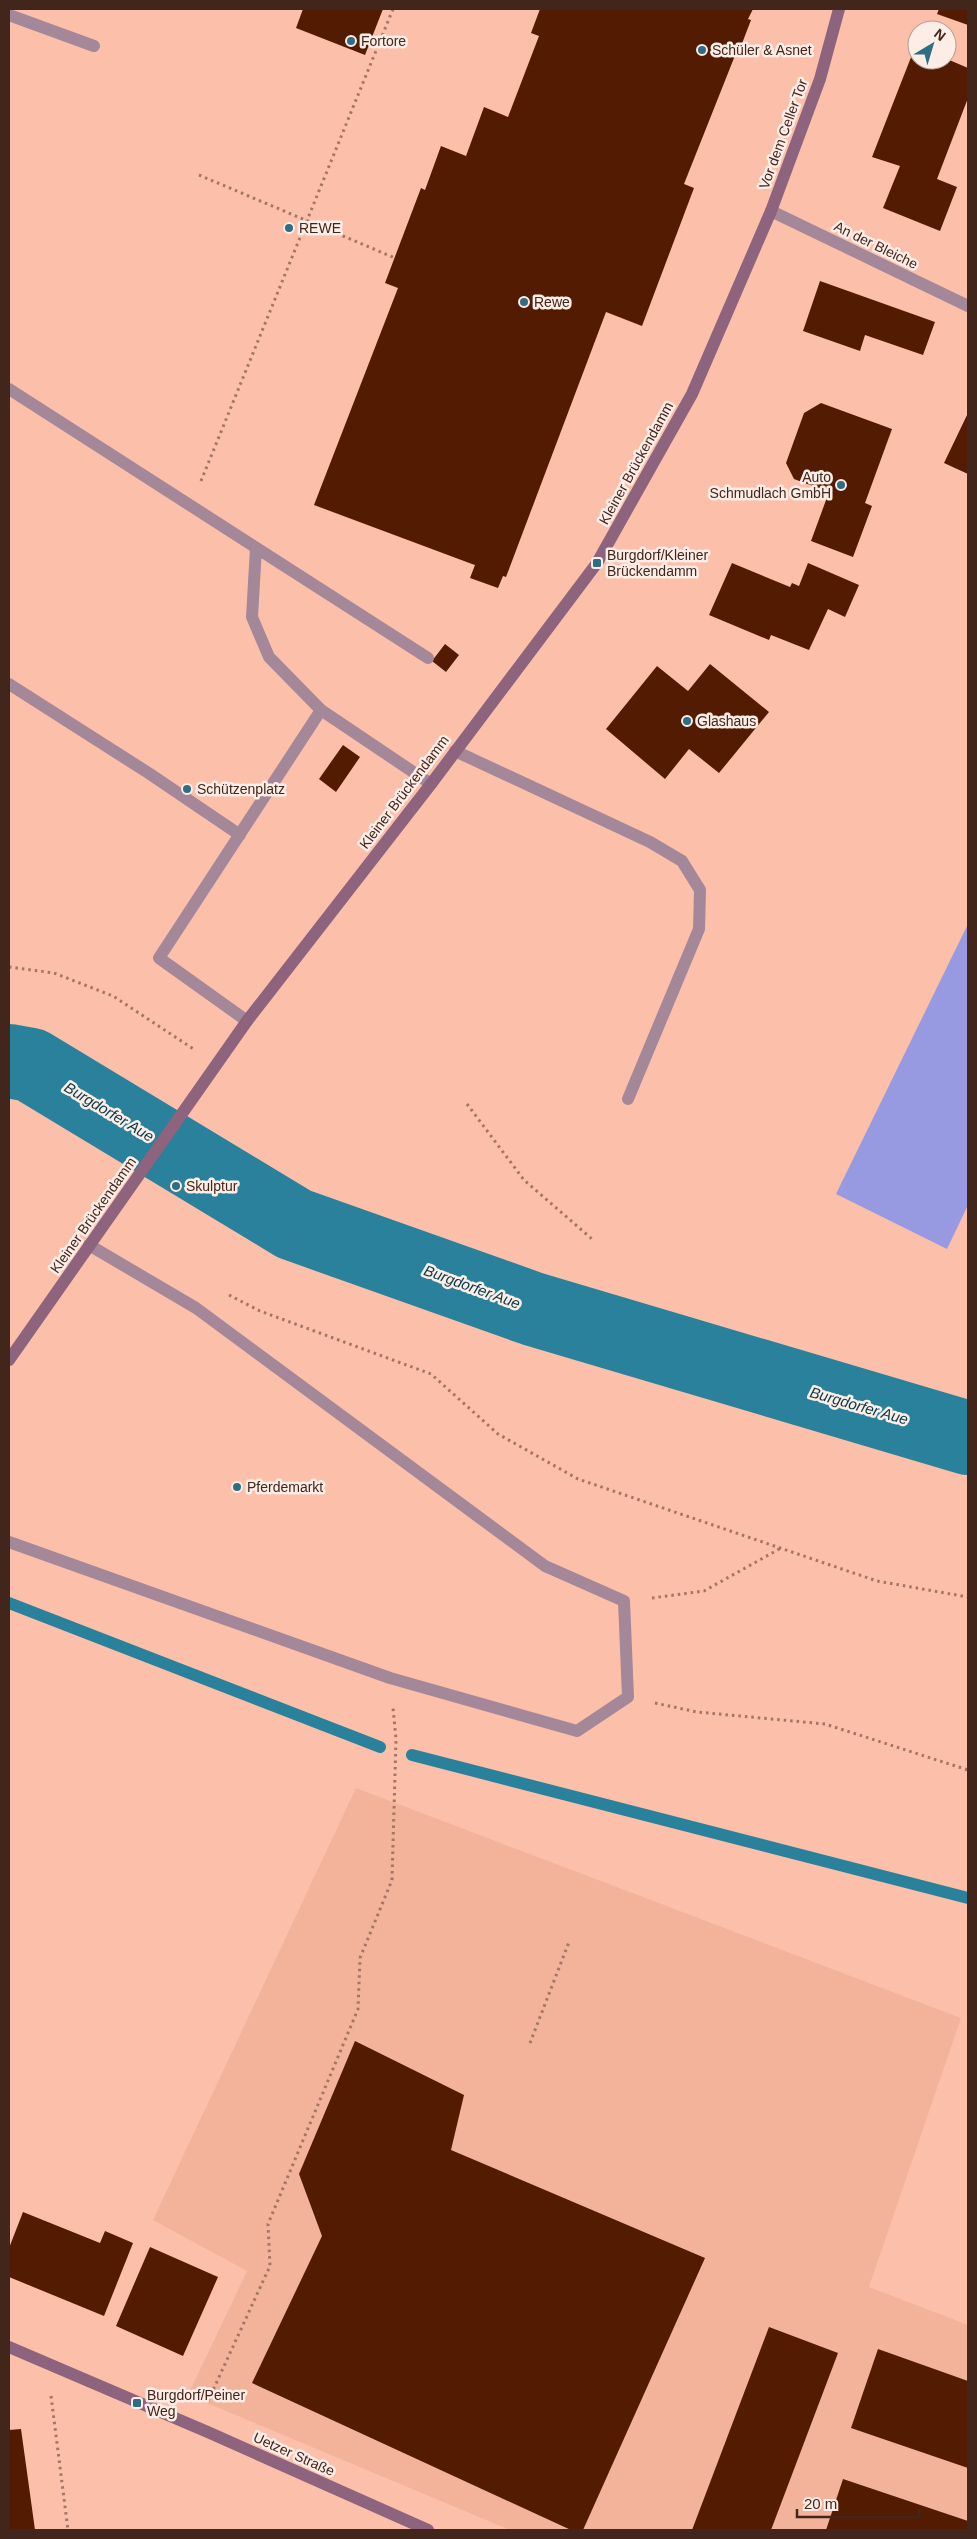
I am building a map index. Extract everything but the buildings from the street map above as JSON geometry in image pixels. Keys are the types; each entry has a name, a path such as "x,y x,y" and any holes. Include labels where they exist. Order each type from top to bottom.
{"main road":[{"name":"Vor dem Celler Tor","path":"771,211 820,79 839,9"},
{"name":"Kleiner Brückendamm","path":"9,1360 247,1020 430,784 597,563 644,483 692,394 771,211"},
{"name":"Uetzer Straße","path":"9,2347 196,2427 428,2530"}],"street":[{"path":"9,15 94,46"},
{"name":"An der Bleiche","path":"771,211 968,306"},
{"path":"9,389 428,658"},
{"path":"256,548 252,617 269,656 321,710 430,784"},
{"path":"9,684 150,774 240,835"},
{"path":"247,1020 159,958 321,710"},
{"path":"455,751 650,842 682,861 700,890 699,929 628,1099"},
{"path":"9,1542 390,1678 577,1731 628,1697 624,1601 545,1566 196,1308 89,1246"}],"path":[{"path":"191,506 393,9"},
{"path":"199,175 395,258"},
{"path":"9,967 54,973 113,996 216,1064"},
{"path":"467,1104 524,1180 592,1239"},
{"path":"228,1294 260,1311 431,1374 498,1434 578,1479 877,1581 968,1597"},
{"path":"624,1601 704,1591 782,1548"},
{"path":"196,2427 270,2266 268,2224 358,2009 360,1958 392,1880 396,1739 390,1678"},
{"path":"628,1697 697,1712 826,1724 968,1770"},
{"path":"530,2043 569,1942"},
{"path":"47,2364 68,2530"}],"shaded area":[{"path":"968,924 968,1205 947,1249 836,1194"},
{"path":"356,1788 961,2018 869,2287 968,2325 968,2530 510,2530 188,2395 247,2271 153,2220"}],"waterway":[{"name":"Burgdorfer Aue","path":"9,1061 31,1065 294,1224 533,1309 968,1438"},
{"path":"9,1603 380,1747"},
{"path":"412,1755 968,1898"}],"place":[{"name":"Fortore","path":"351,41"},
{"name":"Schüler & Asnet","path":"702,50"},
{"name":"REWE","path":"289,228"},
{"name":"Rewe","path":"524,302"},
{"name":"Auto Schmudlach GmbH","path":"841,485"},
{"name":"Burgdorf/Kleiner Brückendamm","path":"597,563"},
{"name":"Glashaus","path":"687,721"},
{"name":"Schützenplatz","path":"187,789"},
{"name":"Skulptur","path":"176,1186"},
{"name":"Pferdemarkt","path":"237,1487"},
{"name":"Burgdorf/Peiner Weg","path":"137,2403"}]}
